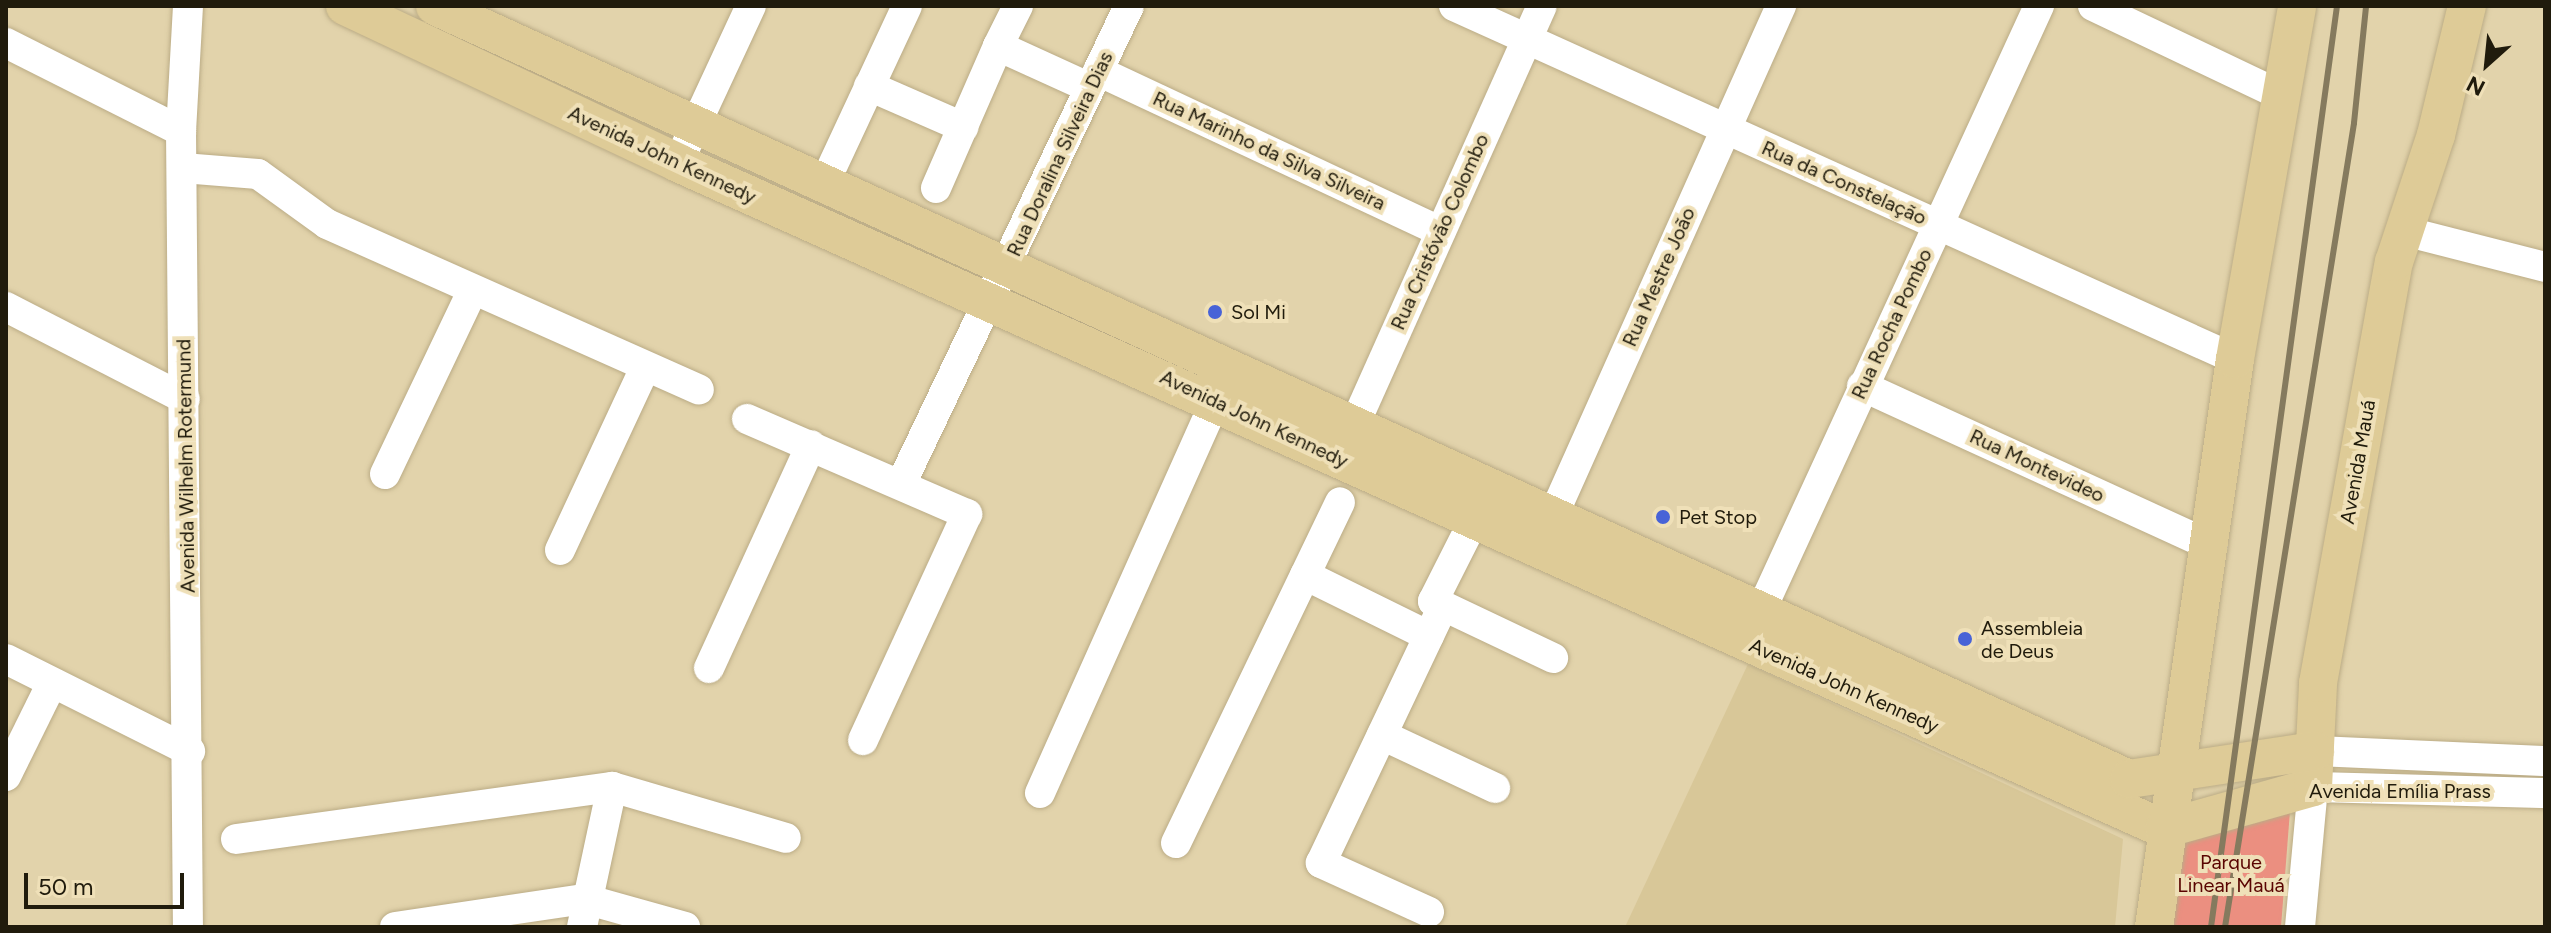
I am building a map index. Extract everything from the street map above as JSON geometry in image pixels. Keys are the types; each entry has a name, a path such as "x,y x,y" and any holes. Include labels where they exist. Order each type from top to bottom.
{"main road":[{"name":"Avenida John Kennedy","path":"345,6 678,163 991,302 1216,400 1347,443 1474,520 1546,532"},
{"name":"Avenida John Kennedy","path":"435,6 1008,267 1347,443 1754,627 2164,829"},
{"path":"2154,927 2164,829 2212,546 2235,359 2285,97 2297,6"},
{"name":"Avenida Mauá","path":"2314,769 2318,683 2404,231 2467,6"},
{"name":"Avenida John Kennedy","path":"1754,627 2129,779 2172,773"},
{"name":"Avenida Emília Prass","path":"2172,773 2314,769"},
{"name":"Avenida Emília Prass","path":"2164,829 2314,769"}],"street":[{"name":"Avenida Wilhelm Rotermund","path":"188,6 181,131 190,751 188,927"},
{"path":"678,163 751,6"},
{"path":"824,184 907,6"},
{"path":"936,188 1018,6"},
{"name":"Rua Doralina Silveira Dias","path":"902,482 1008,267 1129,6"},
{"name":"Rua da Constelação","path":"1454,6 2235,359"},
{"name":"Rua Cristóvão Colombo","path":"1347,443 1542,6"},
{"name":"Rua Mestre João","path":"1546,532 1781,6"},
{"name":"Rua Rocha Pombo","path":"1754,627 2039,6"},
{"path":"2093,6 2285,97"},
{"path":"6,43 181,131"},
{"name":"Rua Marinho da Silva Silveira","path":"998,46 1094,80 1440,231"},
{"path":"869,86 963,127"},
{"path":"183,168 258,174 327,224 472,292 699,390"},
{"path":"2404,231 2545,267"},
{"path":"385,474 472,292"},
{"path":"6,307 185,399"},
{"path":"560,550 645,368"},
{"name":"Rua Montevideo","path":"1862,386 2212,546"},
{"path":"1040,793 1216,400"},
{"path":"747,419 902,482 967,514 863,740"},
{"path":"709,668 811,445"},
{"path":"1176,843 1340,502"},
{"path":"1474,520 1433,601 1553,658"},
{"path":"1305,575 1429,636"},
{"path":"1429,912 1321,863 1443,606"},
{"path":"6,659 190,751"},
{"path":"6,776 52,683"},
{"path":"1382,735 1495,788"},
{"name":"Avenida Emília Prass","path":"2314,769 2545,761"},
{"name":"Avenida Emília Prass","path":"2314,769 2545,793"},
{"name":"Avenida Mauá","path":"2300,927 2314,769"},
{"path":"236,839 612,787 786,838"},
{"path":"584,913 612,787"},
{"path":"395,927 584,913 685,927"}],"shaded area":[{"path":"1748,664 2123,839 2115,927 1625,927"}],"green space":[{"name":"Parque Linear Mauá","path":"2290,811 2281,927 2169,927 2183,833"}],"railway":[{"path":"2211,927 2337,6"},
{"path":"2225,927 2354,123 2366,6"}],"place":[{"name":"Sol Mi","path":"1215,312"},
{"name":"Pet Stop","path":"1663,517"},
{"name":"Assembleia de Deus","path":"1965,639"}]}
